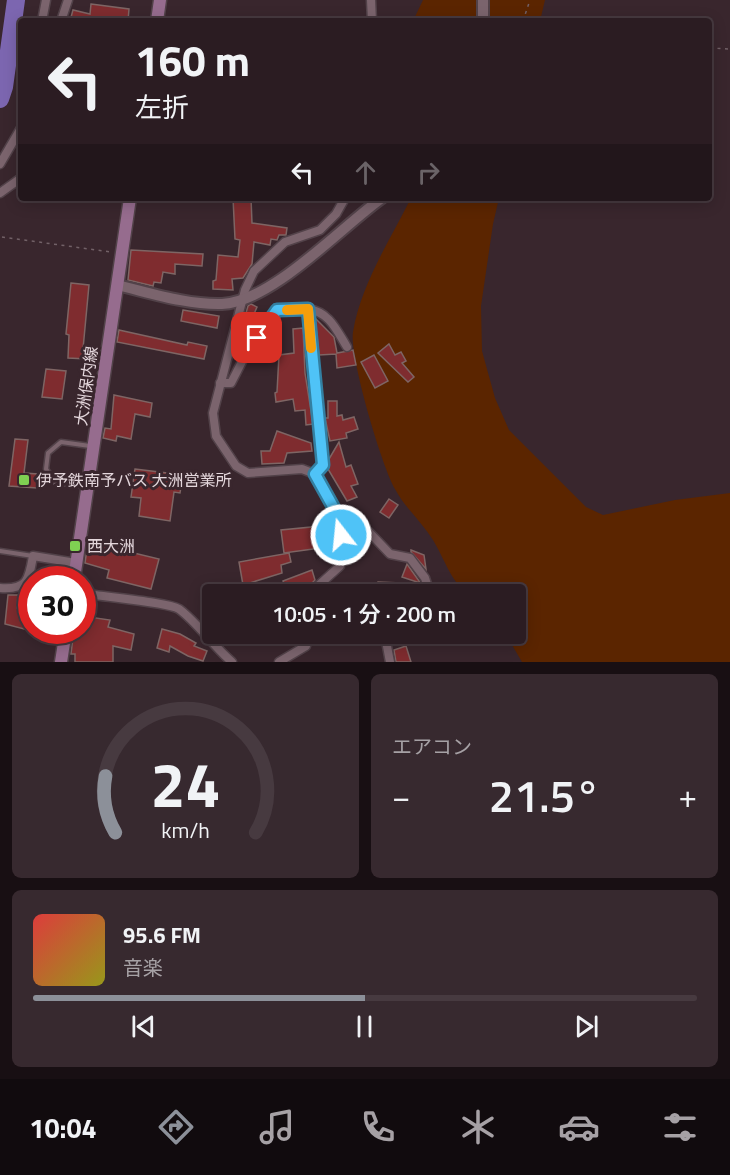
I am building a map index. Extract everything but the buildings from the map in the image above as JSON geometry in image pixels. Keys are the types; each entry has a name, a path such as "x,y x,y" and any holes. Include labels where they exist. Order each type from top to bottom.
{"main road":[{"path":"157,18 160,0"},
{"name":"大洲保内線","path":"76,566 130,201"},
{"path":"61,662 64,644"}],"street":[{"path":"43,17 48,0"},
{"path":"63,18 68,0"},
{"path":"371,0 372,18"},
{"path":"483,0 483,18"},
{"path":"0,164 18,133"},
{"path":"0,193 18,180"},
{"path":"320,584 340,566 342,550 340,519 315,474 302,469 248,473 236,466 228,458 214,426 213,413 242,301 254,271 285,243 320,230 336,214 343,201"},
{"path":"117,285 212,304 242,301 275,283 378,201"},
{"path":"308,309 323,465 315,474"},
{"path":"220,383 231,383 248,351 277,310 321,311 332,323 347,347"},
{"path":"340,519 369,532 390,554 410,558 427,584"},
{"path":"0,588 15,589 25,584 30,575 33,556 76,563"},
{"path":"96,596 168,604 179,610 232,662"},
{"path":"279,662 306,644"},
{"path":"386,644 390,662"}],"lane":[{"path":"86,487 55,482 46,469 48,453 61,442 94,446"},
{"path":"0,550 33,556"}],"path":[{"path":"524,18 530,0"},
{"path":"712,48 730,49"},
{"path":"2,237 122,254"}],"shaded area":[{"path":"423,0 545,0 541,18 414,18"},
{"path":"409,201 498,201 481,306 482,351 495,398 509,430 586,507 603,515 675,500 730,493 730,662 522,662 511,644 526,644 526,584 457,584 433,540 399,496 389,477 361,386 353,345 357,314 369,280"}],"waterway":[{"path":"0,99 4,87 16,0"}],"slow traffic":[{"path":"287,310 308,309 311,348"}],"place":[{"name":"伊予鉄南予バス 大洲営業所","path":"24,480"},
{"name":"西大洲","path":"75,546"}],"route":[{"path":"257,338 277,310 308,309 323,465 315,474 340,519 341,535"}]}
